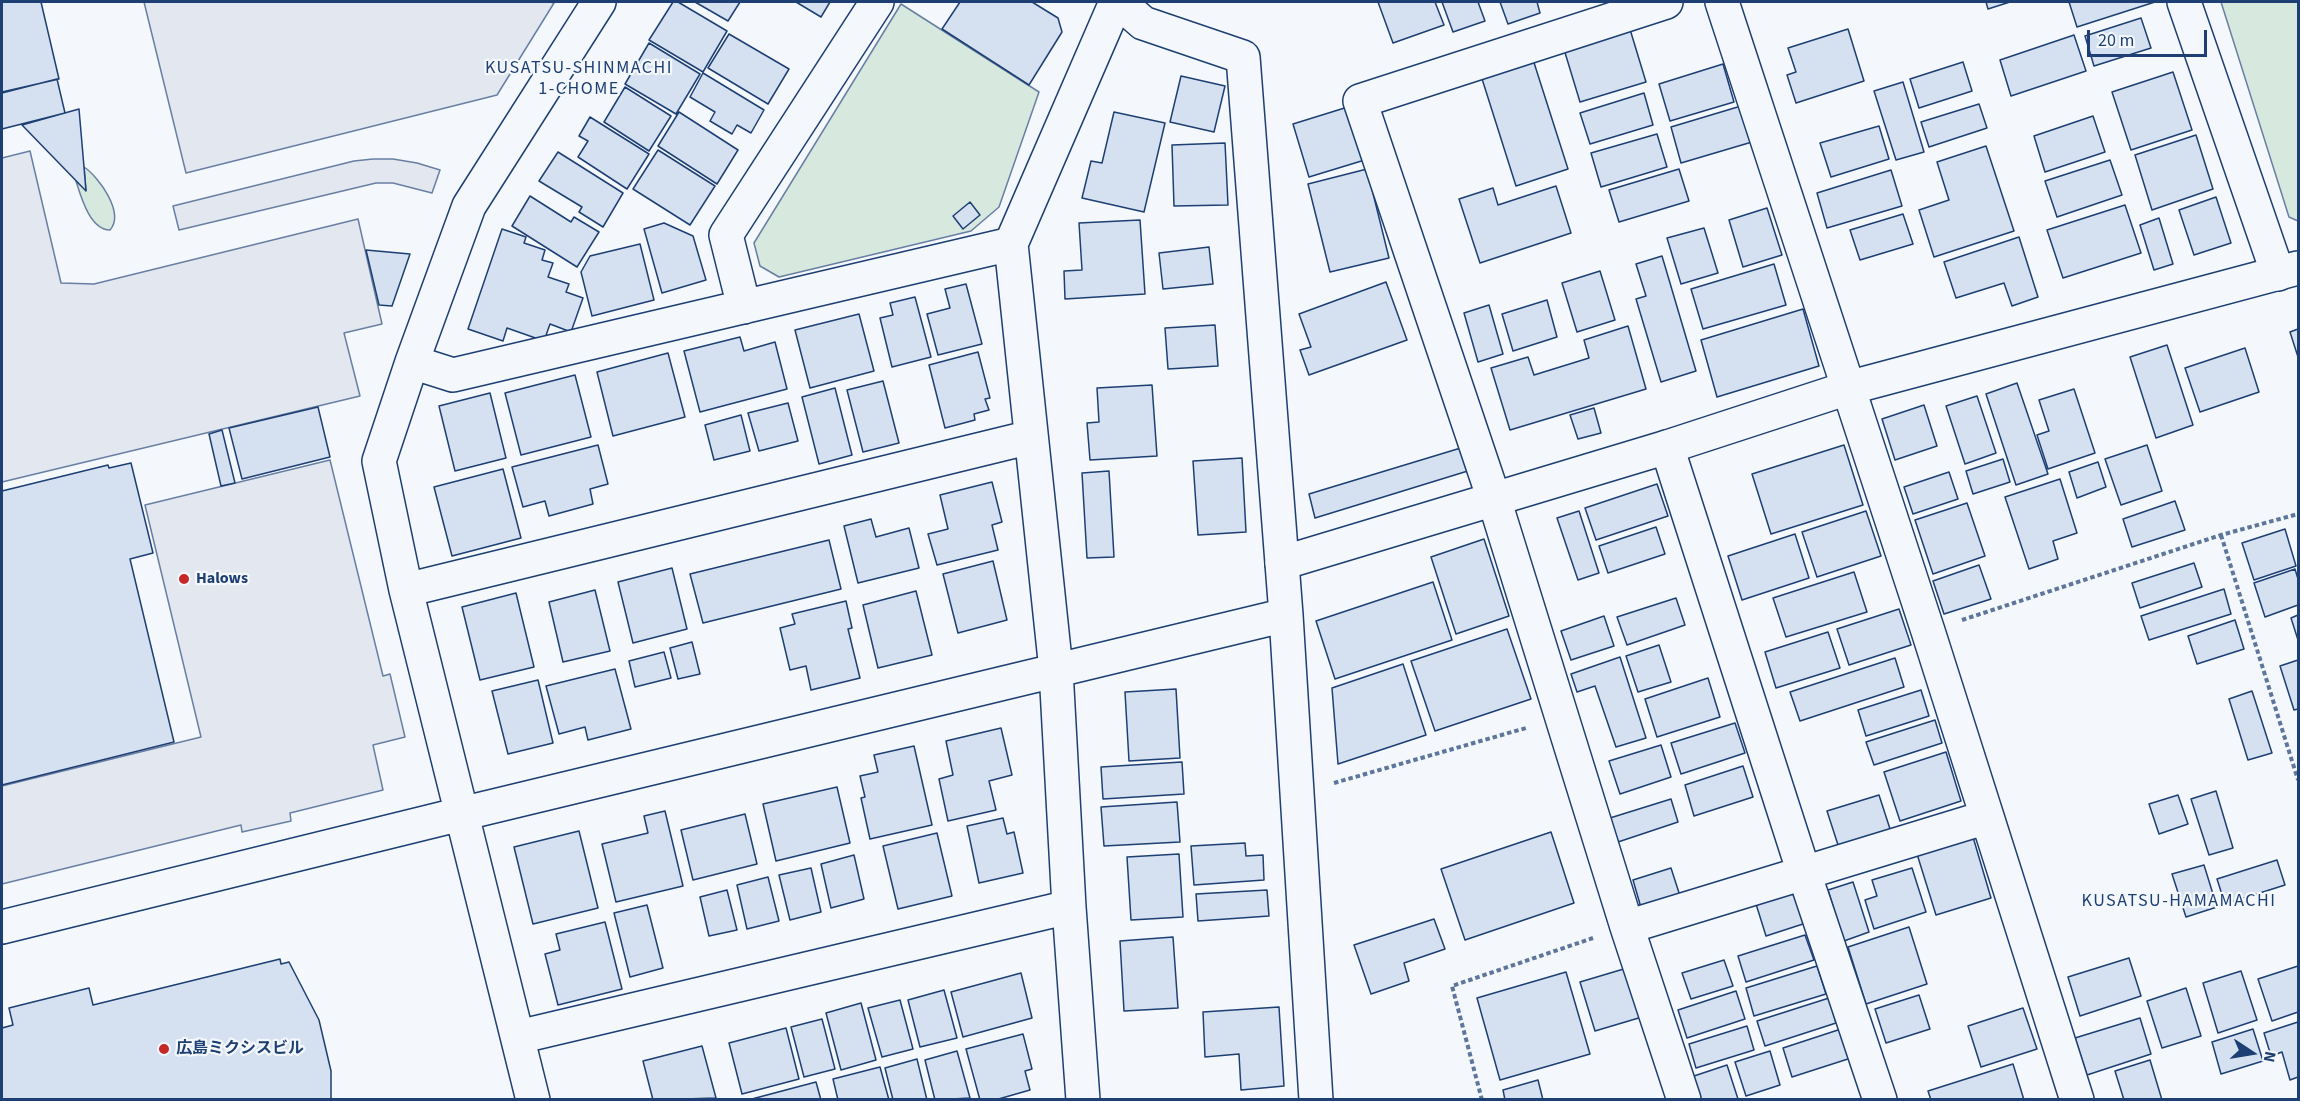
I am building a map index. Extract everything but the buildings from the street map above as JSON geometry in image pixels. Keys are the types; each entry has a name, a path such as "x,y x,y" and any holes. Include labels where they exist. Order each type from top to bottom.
{"street":[{"path":"533,1100 406,590 378,461 469,206 599,2"},
{"path":"744,307 726,235 877,2"},
{"path":"1083,1100 1069,907 1056,670 1011,244 1118,2 1143,23 1243,57 1286,615 1316,1099"},
{"path":"1666,2 1360,101 1494,499 1627,927 1684,1100"},
{"path":"1722,2 1928,631 2077,1100"},
{"path":"1282,563 1667,447 1848,388 2288,271 2184,2"},
{"path":"412,362 453,375 1011,244"},
{"path":"406,590 1031,437"},
{"path":"1667,447 1804,873 1880,1100"},
{"path":"2,927 1286,615"},
{"path":"1627,927 1987,817"},
{"path":"518,1037 1069,907"}],"path":[{"path":"1928,631 2221,535 2298,514"},
{"path":"2221,535 2298,780"},
{"path":"1296,794 1561,718"},
{"path":"1482,1100 1452,986 1627,927"}],"shaded area":[{"path":"144,2 554,3 497,95 186,173"},
{"path":"2221,2 2298,2 2298,221 2289,217"},
{"path":"901,4 1039,92 999,207 971,231 779,277 760,266 754,243"},
{"path":"30,151 61,283 94,284 358,219 382,324 344,333 360,396 2,482 2,158"},
{"path":"393,159 440,170 432,193 393,183 376,183 179,230 173,206 354,161"},
{"path":"84,167 103,187 112,205 114,223 110,230 97,225 87,212 76,181 86,190"},
{"path":"330,460 383,676 390,674 405,737 373,745 383,790 290,813 291,821 242,832 241,825 2,884 2,786 201,737 145,505"}],"place":[{"name":"Halows","path":"184,579"},
{"name":"広島ミクシスビル","path":"164,1049"}],"district":[{"name":"KUSATSU-SHINMACHI 1-CHOME","path":"579,79"},
{"name":"KUSATSU-HAMAMACHI","path":"2179,902"}]}
